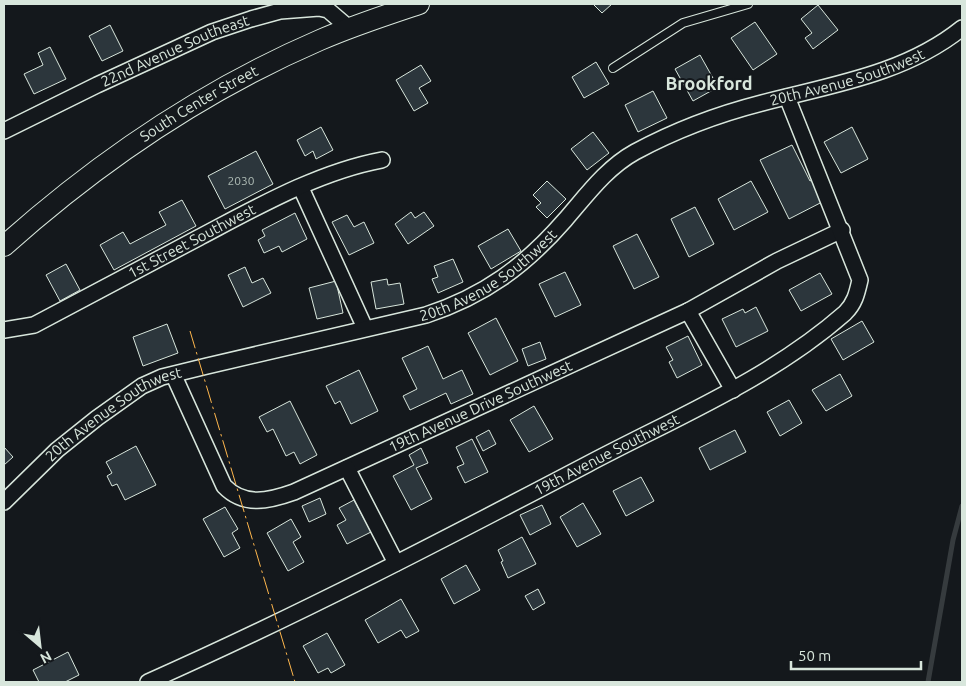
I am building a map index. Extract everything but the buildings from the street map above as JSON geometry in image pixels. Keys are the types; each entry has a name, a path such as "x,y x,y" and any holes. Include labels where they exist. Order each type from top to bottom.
{"street":[{"name":"South Center Street","path":"4,246 66,193 169,120 227,85 319,40 420,4"},
{"name":"22nd Avenue Southeast","path":"4,131 212,32 251,19 280,11 319,8 328,10 349,28"},
{"name":"20th Avenue Southwest","path":"4,502 57,450 96,418 142,386 162,377 174,376 207,366 426,315 458,304 485,290 538,248 607,173 632,153 689,127 787,97 855,80 913,60 933,50 962,28"},
{"name":"19th Avenue Southwest","path":"148,682 211,654 396,563 733,390 814,336 846,312 856,299 860,280 842,230 787,97"},
{"name":"1st Street Southwest","path":"4,330 34,325 228,222 326,175 353,165 382,160"},
{"path":"301,188 365,328"},
{"name":"19th Avenue Drive Southwest","path":"174,376 224,486 233,496 251,500 270,500 294,492 688,311 777,261 842,230"},
{"path":"688,311 733,390"},
{"path":"346,468 396,563"}],"lane":[{"path":"613,68 682,23 748,4"}],"waterway":[{"path":"928,682 953,540 962,506"}],"power":[{"path":"190,331 295,682"}],"district":[{"name":"Brookford","path":"709,84"}]}
